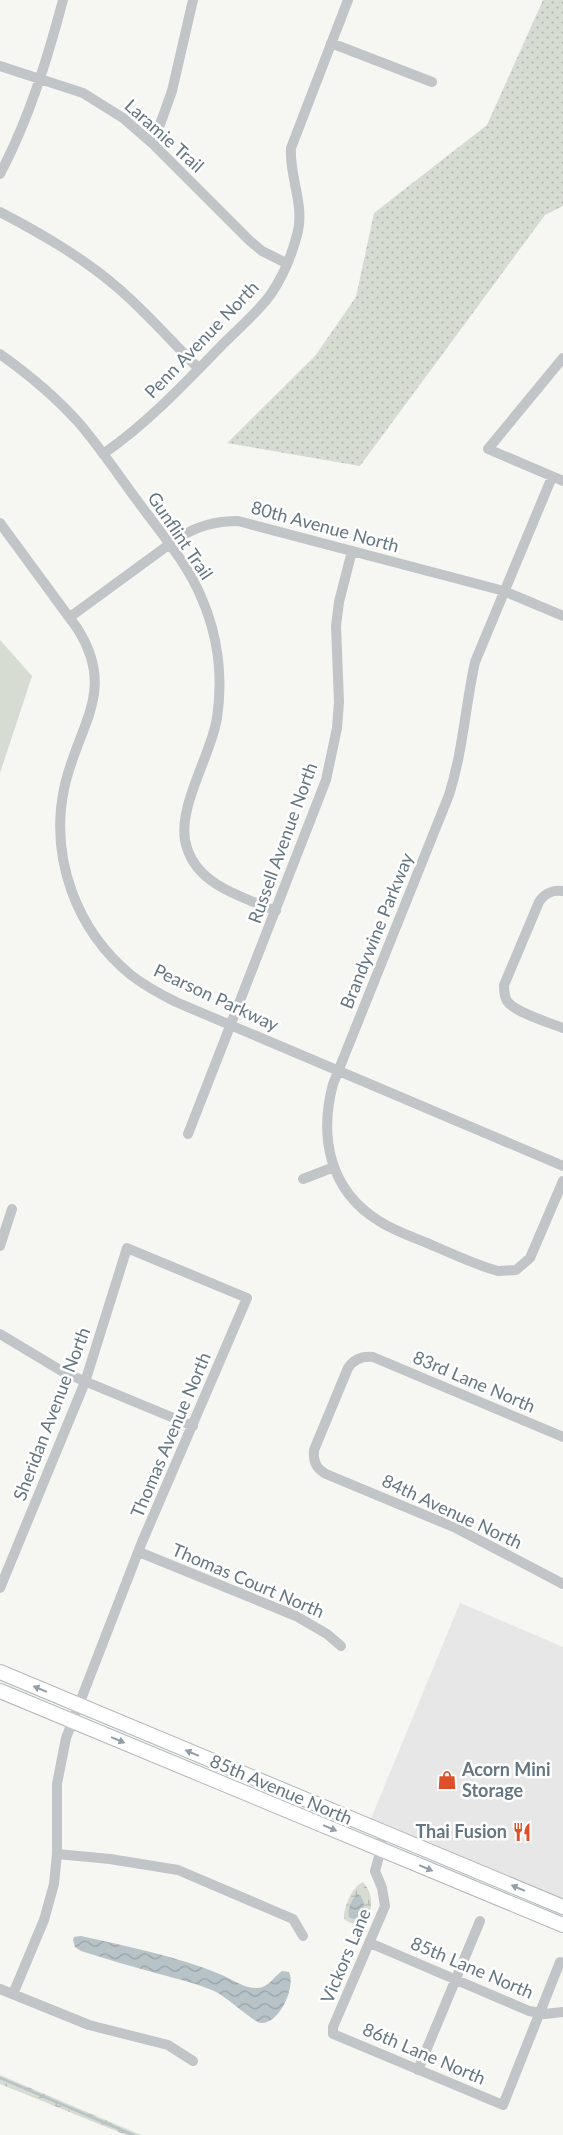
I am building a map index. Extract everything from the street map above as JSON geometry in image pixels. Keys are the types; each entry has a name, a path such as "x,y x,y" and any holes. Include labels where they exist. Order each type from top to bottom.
{"main road":[{"name":"85th Avenue North","path":"0,1672 563,1907"},
{"name":"85th Avenue North","path":"0,1691 563,1925"}],"street":[{"path":"0,174 25,121 63,0"},
{"path":"152,144 172,91 192,0"},
{"name":"Penn Avenue North","path":"103,454 143,423 199,369 270,295 286,263 298,230 299,219 290,160 291,148 348,0"},
{"path":"331,43 432,82"},
{"name":"Laramie Trail","path":"0,66 83,93 123,118 262,252 286,263"},
{"path":"0,212 62,246 91,266 145,313 199,369"},
{"name":"Gunflint Trail","path":"0,354 54,398 78,423 170,544 186,568 202,598 216,645 219,700 217,720 207,754 187,807 184,834 186,848 200,871 210,881 276,911"},
{"path":"563,358 488,449 563,481"},
{"name":"Brandywine Parkway","path":"552,477 475,662 462,746 449,795 338,1071 328,1103 326,1122 327,1142 334,1168 350,1195 362,1209 378,1221 395,1230 489,1269 498,1271 516,1270 524,1265 534,1250 563,1181"},
{"name":"80th Avenue North","path":"70,618 170,544 192,530 206,524 238,521 504,591 563,616"},
{"name":"Pearson Parkway","path":"0,523 70,618 87,644 93,661 96,679 94,698 64,788 60,814 61,840 64,866 71,891 82,915 96,938 112,958 152,990 563,1166"},
{"name":"Russell Avenue North","path":"188,1134 317,804 332,754 339,702 337,618 342,587 352,551"},
{"path":"563,891 555,890 547,893 539,902 504,985 504,992 506,1000 510,1005 563,1028"},
{"path":"303,1179 334,1168"},
{"path":"0,1246 12,1208"},
{"name":"Sheridan Avenue North","path":"0,1588 85,1382 127,1248"},
{"name":"Thomas Avenue North","path":"12,1994 46,1915 54,1884 57,1854 57,1784 61,1759 73,1721 138,1552 247,1298 127,1248"},
{"path":"0,1334 65,1374 193,1426"},
{"name":"83rd Lane North","path":"326,1474 315,1464 314,1450 348,1368 358,1359 365,1356 373,1357 563,1437"},
{"name":"84th Avenue North","path":"326,1474 456,1528 563,1584"},
{"name":"Thomas Court North","path":"138,1552 296,1616 327,1634 341,1646"},
{"name":"Vickors Lane","path":"333,2034 334,2027 385,1906 382,1888 376,1871 381,1849 382,1832"},
{"path":"57,1854 110,1859 182,1871 293,1918 303,1936"},
{"path":"418,2070 480,1921"},
{"name":"85th Lane North","path":"370,1943 539,2014 563,2012"},
{"path":"539,2014 560,1962"},
{"path":"0,1989 89,2025 168,2045 193,2061"},
{"name":"86th Lane North","path":"333,2034 503,2105 539,2014"}],"shaded area":[{"path":"460,1603 563,1647 563,1902 370,1821"}],"green space":[{"path":"543,0 563,0 563,206 545,215 360,466 227,443 315,356 356,297 374,213 487,125"},
{"path":"0,640 32,676 0,773"},
{"path":"363,1882 371,1898 371,1909 365,1925 360,1925 344,1919 344,1915 352,1893"},
{"path":"0,2075 141,2135 126,2135 0,2084"}],"water":[{"path":"358,1894 364,1903 363,1909 360,1918 353,1919 349,1917 349,1907"},
{"path":"81,1936 188,1962 253,1988 265,1986 282,1971 289,1972 291,1978 288,1995 280,2011 274,2017 268,2022 257,2022 219,1994 207,1988 81,1951 75,1947 73,1940 74,1937"}],"waterway":[{"path":"0,2078 133,2135"}],"place":[{"name":"Acorn Mini Storage","path":"447,1780"},
{"name":"Thai Fusion","path":"522,1832"}]}
